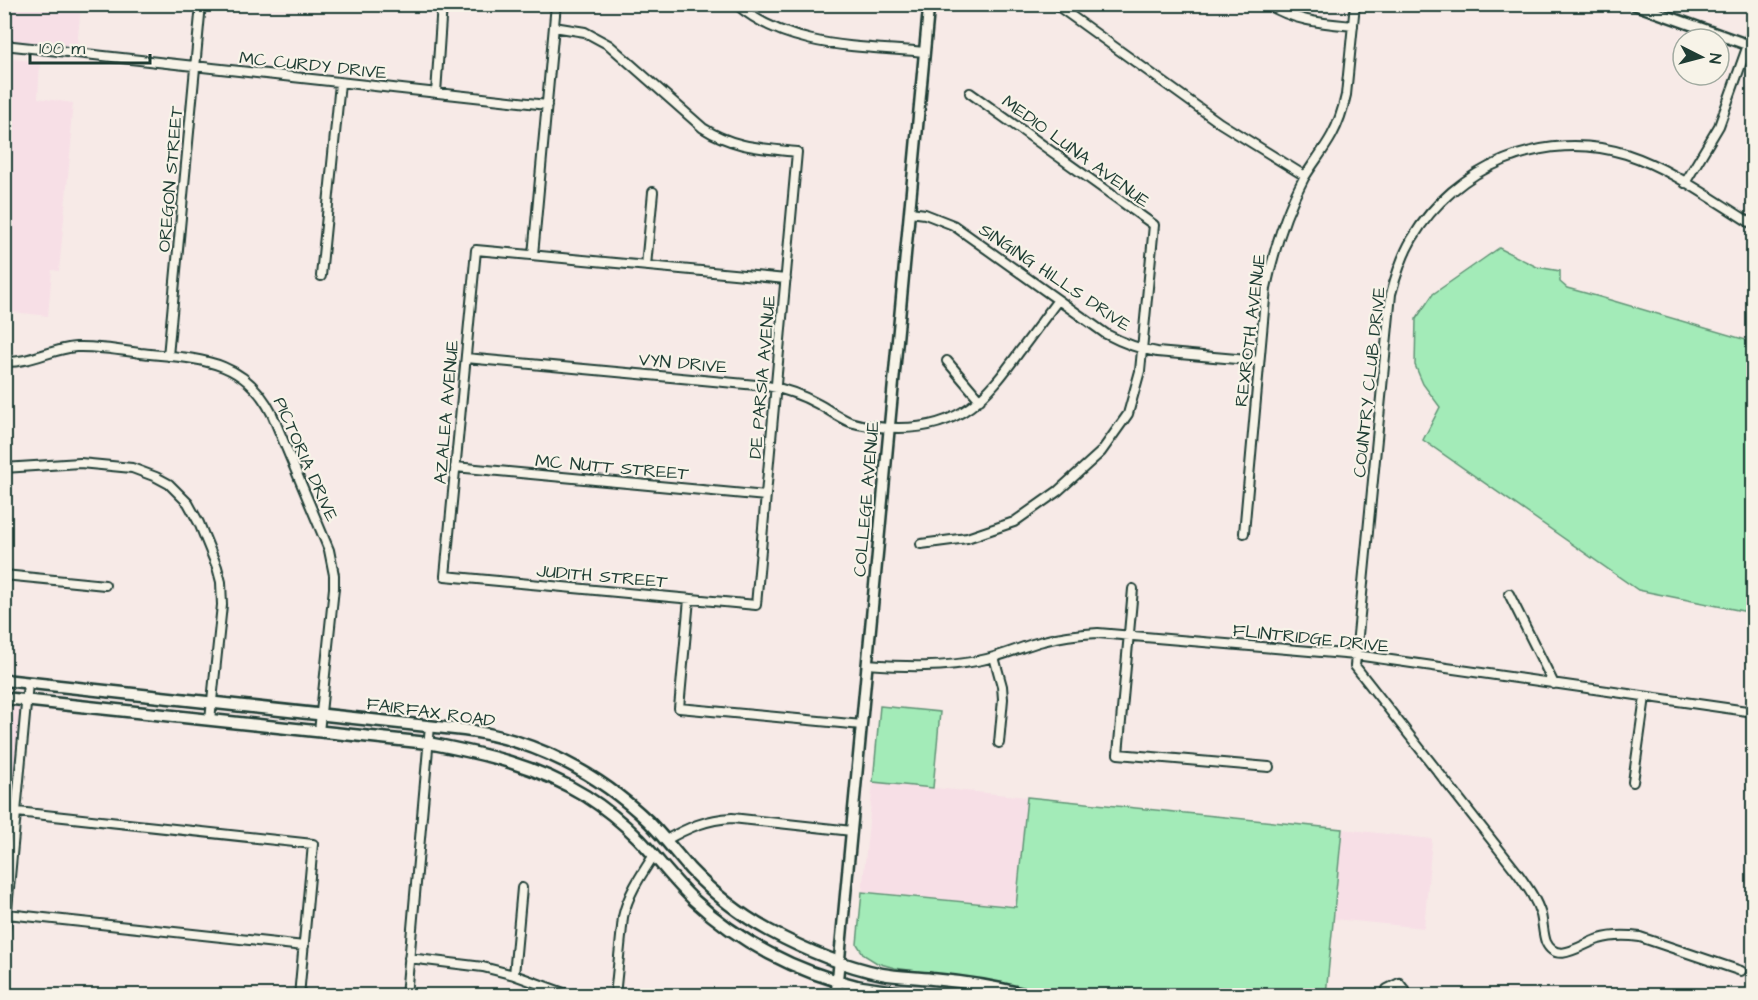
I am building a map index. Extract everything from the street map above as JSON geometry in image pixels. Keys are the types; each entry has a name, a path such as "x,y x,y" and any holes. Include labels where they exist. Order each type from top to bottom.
{"main road":[{"name":"FAIRFAX ROAD","path":"4,680 430,726 497,736 552,755 614,792 649,822 705,884 746,916 785,939 883,974 970,983 1030,996"},
{"name":"FAIRFAX ROAD","path":"4,698 428,743 496,756 545,774 586,796 637,838 694,900 736,934 778,958 837,981 881,990 933,996"}],"street":[{"name":"OREGON STREET","path":"168,356 201,4"},
{"path":"436,93 442,4"},
{"path":"556,4 533,255 786,279"},
{"path":"736,4 769,27 803,39 925,52"},
{"name":"COLLEGE AVENUE","path":"836,996 929,4"},
{"path":"1055,4 1220,123 1305,176"},
{"path":"1267,4 1298,19 1353,26"},
{"name":"REXROTH AVENUE","path":"1244,533 1266,288 1271,262 1282,225 1305,176 1331,136 1343,110 1355,4"},
{"path":"1633,4 1751,46"},
{"path":"1685,183 1719,126 1751,46 1754,22"},
{"name":"DE PARSIA AVENUE","path":"554,27 585,32 609,45 715,136 739,145 797,152 756,606"},
{"name":"MC CURDY DRIVE","path":"4,45 195,68 547,105"},
{"path":"321,276 340,83"},
{"name":"MEDIO LUNA AVENUE","path":"921,544 967,538 1014,522 1058,492 1101,452 1128,414 1140,371 1154,225 970,93"},
{"name":"COUNTRY CLUB DRIVE","path":"1742,971 1640,937 1611,936 1569,952 1557,952 1548,945 1545,940 1541,914 1535,900 1516,871 1355,666 1388,315 1396,276 1403,258 1420,226 1443,199 1471,177 1505,159 1546,148 1584,147 1622,153 1659,167 1754,225"},
{"path":"646,266 653,192"},
{"name":"SINGING HILLS DRIVE","path":"910,212 925,214 953,225 1120,342 1142,349 1259,362"},
{"name":"AZALEA AVENUE","path":"445,576 476,250 533,255"},
{"name":"VYN DRIVE","path":"466,358 776,388 807,398 861,425 889,428 916,427 939,422 961,413 980,400 998,382 1058,300"},
{"name":"PICTORIA DRIVE","path":"4,362 22,362 75,347 87,347 204,360 231,369 252,384 272,414 332,562 334,588 319,732"},
{"path":"947,361 980,400"},
{"path":"4,468 81,463 132,468 156,477 188,503 199,523 221,582 222,605 210,720"},
{"name":"MC NUTT STREET","path":"455,467 766,496"},
{"path":"4,575 105,585"},
{"name":"JUDITH STREET","path":"445,576 756,606"},
{"path":"1133,589 1118,754 1269,767"},
{"path":"1509,594 1554,684"},
{"path":"689,599 679,708 862,725"},
{"name":"FLINTRIDGE DRIVE","path":"867,664 907,667 957,664 994,657 1060,636 1098,633 1356,656 1754,712"},
{"path":"994,657 1003,699 999,743"},
{"path":"4,942 28,683"},
{"path":"1633,782 1645,697"},
{"path":"406,996 430,726"},
{"path":"17,812 313,844 299,996"},
{"path":"666,840 693,826 719,818 852,831"},
{"path":"615,996 625,906 633,887 654,855"},
{"path":"514,975 522,888"},
{"path":"7,914 304,946"},
{"path":"409,958 464,964 514,975 572,996"},
{"path":"1386,996 1387,989 1399,983 1406,992 1406,996"}],"shaded area":[{"path":"4,5 81,5 77,47 5,39"},
{"path":"5,58 40,62 38,98 73,103 59,271 52,270 48,316 5,311"},
{"path":"5,697 24,699 5,911"},
{"path":"873,782 1027,797 1016,907 862,892"},
{"path":"1342,829 1432,839 1424,928 1334,919"}],"green space":[{"path":"1499,248 1537,267 1560,271 1560,282 1567,288 1753,342 1753,613 1638,590 1423,440 1440,407 1423,384 1415,365 1416,319 1433,294"},
{"path":"880,706 940,712 933,788 873,782"},
{"path":"1027,797 1342,829 1326,995 1042,995 996,983 895,968 877,963 864,955 857,944 862,892 1016,907"}]}
